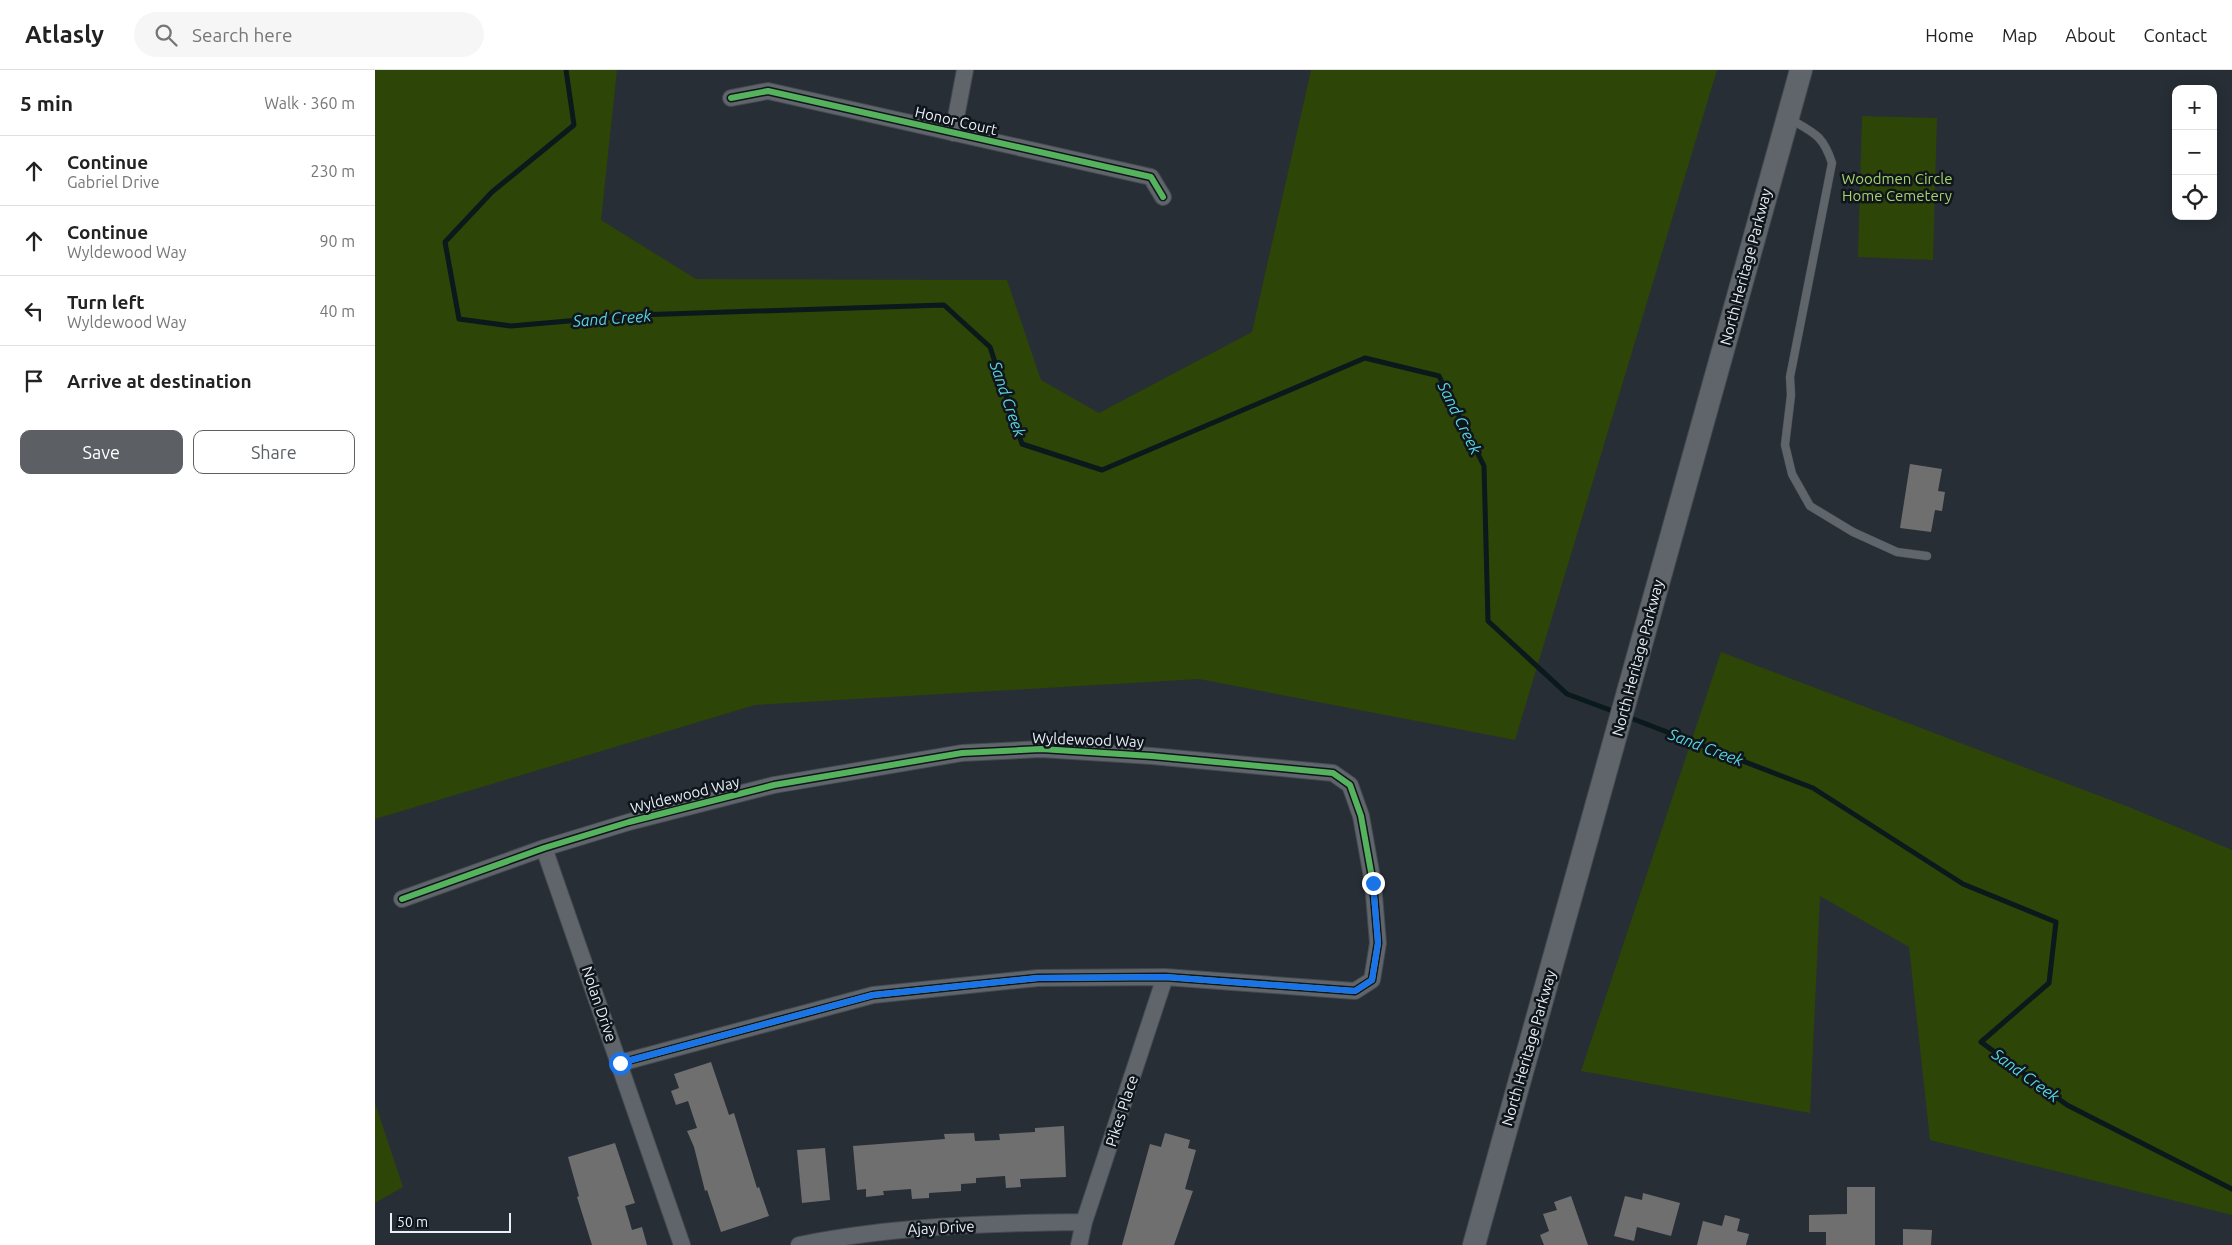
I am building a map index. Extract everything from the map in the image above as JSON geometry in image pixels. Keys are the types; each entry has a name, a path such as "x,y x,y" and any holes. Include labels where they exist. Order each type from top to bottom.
{"main road":[{"name":"North Heritage Parkway","path":"1474,1245 1801,70"}],"street":[{"path":"953,133 965,70"},
{"name":"Honor Court","path":"731,98 768,91 1151,177 1163,197"},
{"name":"Wyldewood Way","path":"402,899 544,848 629,822 773,785 962,753 1041,749 1152,756 1333,773 1350,786 1361,816 1373,883 1378,943 1372,980 1355,991 1165,977 1038,978 873,995 620,1063"},
{"name":"Nolan Drive","path":"544,848 682,1245"},
{"name":"Pikes Place","path":"1079,1245 1084,1222 1165,977"},
{"name":"Ajay Drive","path":"799,1245 902,1230 1084,1222"}],"lane":[{"path":"1788,117 1815,133 1826,145 1832,163 1790,377 1791,395 1785,445 1792,474 1810,506 1853,532 1897,552 1927,556"}],"green space":[{"path":"375,70 617,70 601,220 696,279 1007,280 1041,380 1099,413 1252,332 1311,70 1717,70 1515,740 1199,679 755,705 375,819"},
{"name":"Woodmen Circle Home Cemetery","path":"1862,116 1937,118 1933,260 1858,257"},
{"path":"1721,652 2129,807 2232,850 2232,1215 1930,1140 1909,947 1820,896 1810,1113 1581,1071"},
{"path":"375,1103 403,1187 375,1203"}],"building":[{"path":"1910,464 1942,469 1938,491 1945,492 1942,511 1935,510 1931,532 1900,528"},
{"path":"711,1062 729,1115 734,1113 757,1188 759,1187 769,1216 721,1232 707,1190 705,1191 694,1147 687,1131 697,1128 688,1101 676,1105 671,1091 679,1088 674,1074"},
{"path":"1064,1126 1066,1177 1020,1179 1021,1187 1006,1188 1005,1176 976,1178 976,1183 961,1184 961,1191 929,1193 929,1198 912,1199 911,1189 883,1191 884,1195 866,1197 866,1189 857,1190 853,1146 945,1139 944,1134 974,1133 975,1141 1000,1140 999,1134 1035,1132 1035,1128"},
{"path":"1165,1133 1190,1140 1188,1148 1196,1150 1185,1189 1193,1191 1174,1245 1122,1245 1150,1144 1161,1147"},
{"path":"615,1143 635,1203 625,1206 632,1230 642,1227 647,1245 592,1245 577,1197 579,1196 568,1157"},
{"path":"825,1148 830,1200 802,1203 797,1150"},
{"path":"1847,1187 1875,1187 1875,1245 1826,1245 1826,1232 1809,1232 1809,1215 1847,1214"},
{"path":"1643,1193 1680,1203 1671,1236 1637,1227 1634,1241 1614,1236 1625,1196 1642,1200"},
{"path":"1571,1196 1588,1245 1544,1245 1540,1235 1549,1231 1543,1214 1557,1210 1554,1202"},
{"path":"1725,1215 1740,1219 1737,1231 1749,1234 1746,1245 1697,1245 1703,1221 1722,1226"},
{"path":"1903,1229 1932,1230 1931,1245 1903,1245"}],"waterway":[{"name":"Sand Creek","path":"566,70 574,125 492,192 445,242 459,319 511,326 637,315 944,305 990,347 1022,444 1102,470 1365,358 1439,376 1484,466 1488,621 1567,694 1618,713"},
{"name":"Sand Creek","path":"1628,717 1813,788 1963,884 2056,922 2049,983 1981,1042 2067,1105 2232,1189"}],"cycle path":[{"path":"731,98 768,91 1151,177 1163,197"},
{"path":"402,899 544,848 629,822 774,785 962,753 1041,749 1152,756 1333,773 1350,785 1361,816 1373,883 1378,943 1372,980 1355,991 1165,977 1038,978 873,995 620,1063"}],"route":[{"path":"620,1063 873,995 1038,978 1165,977 1355,991 1372,980 1378,943 1373,883"}]}
